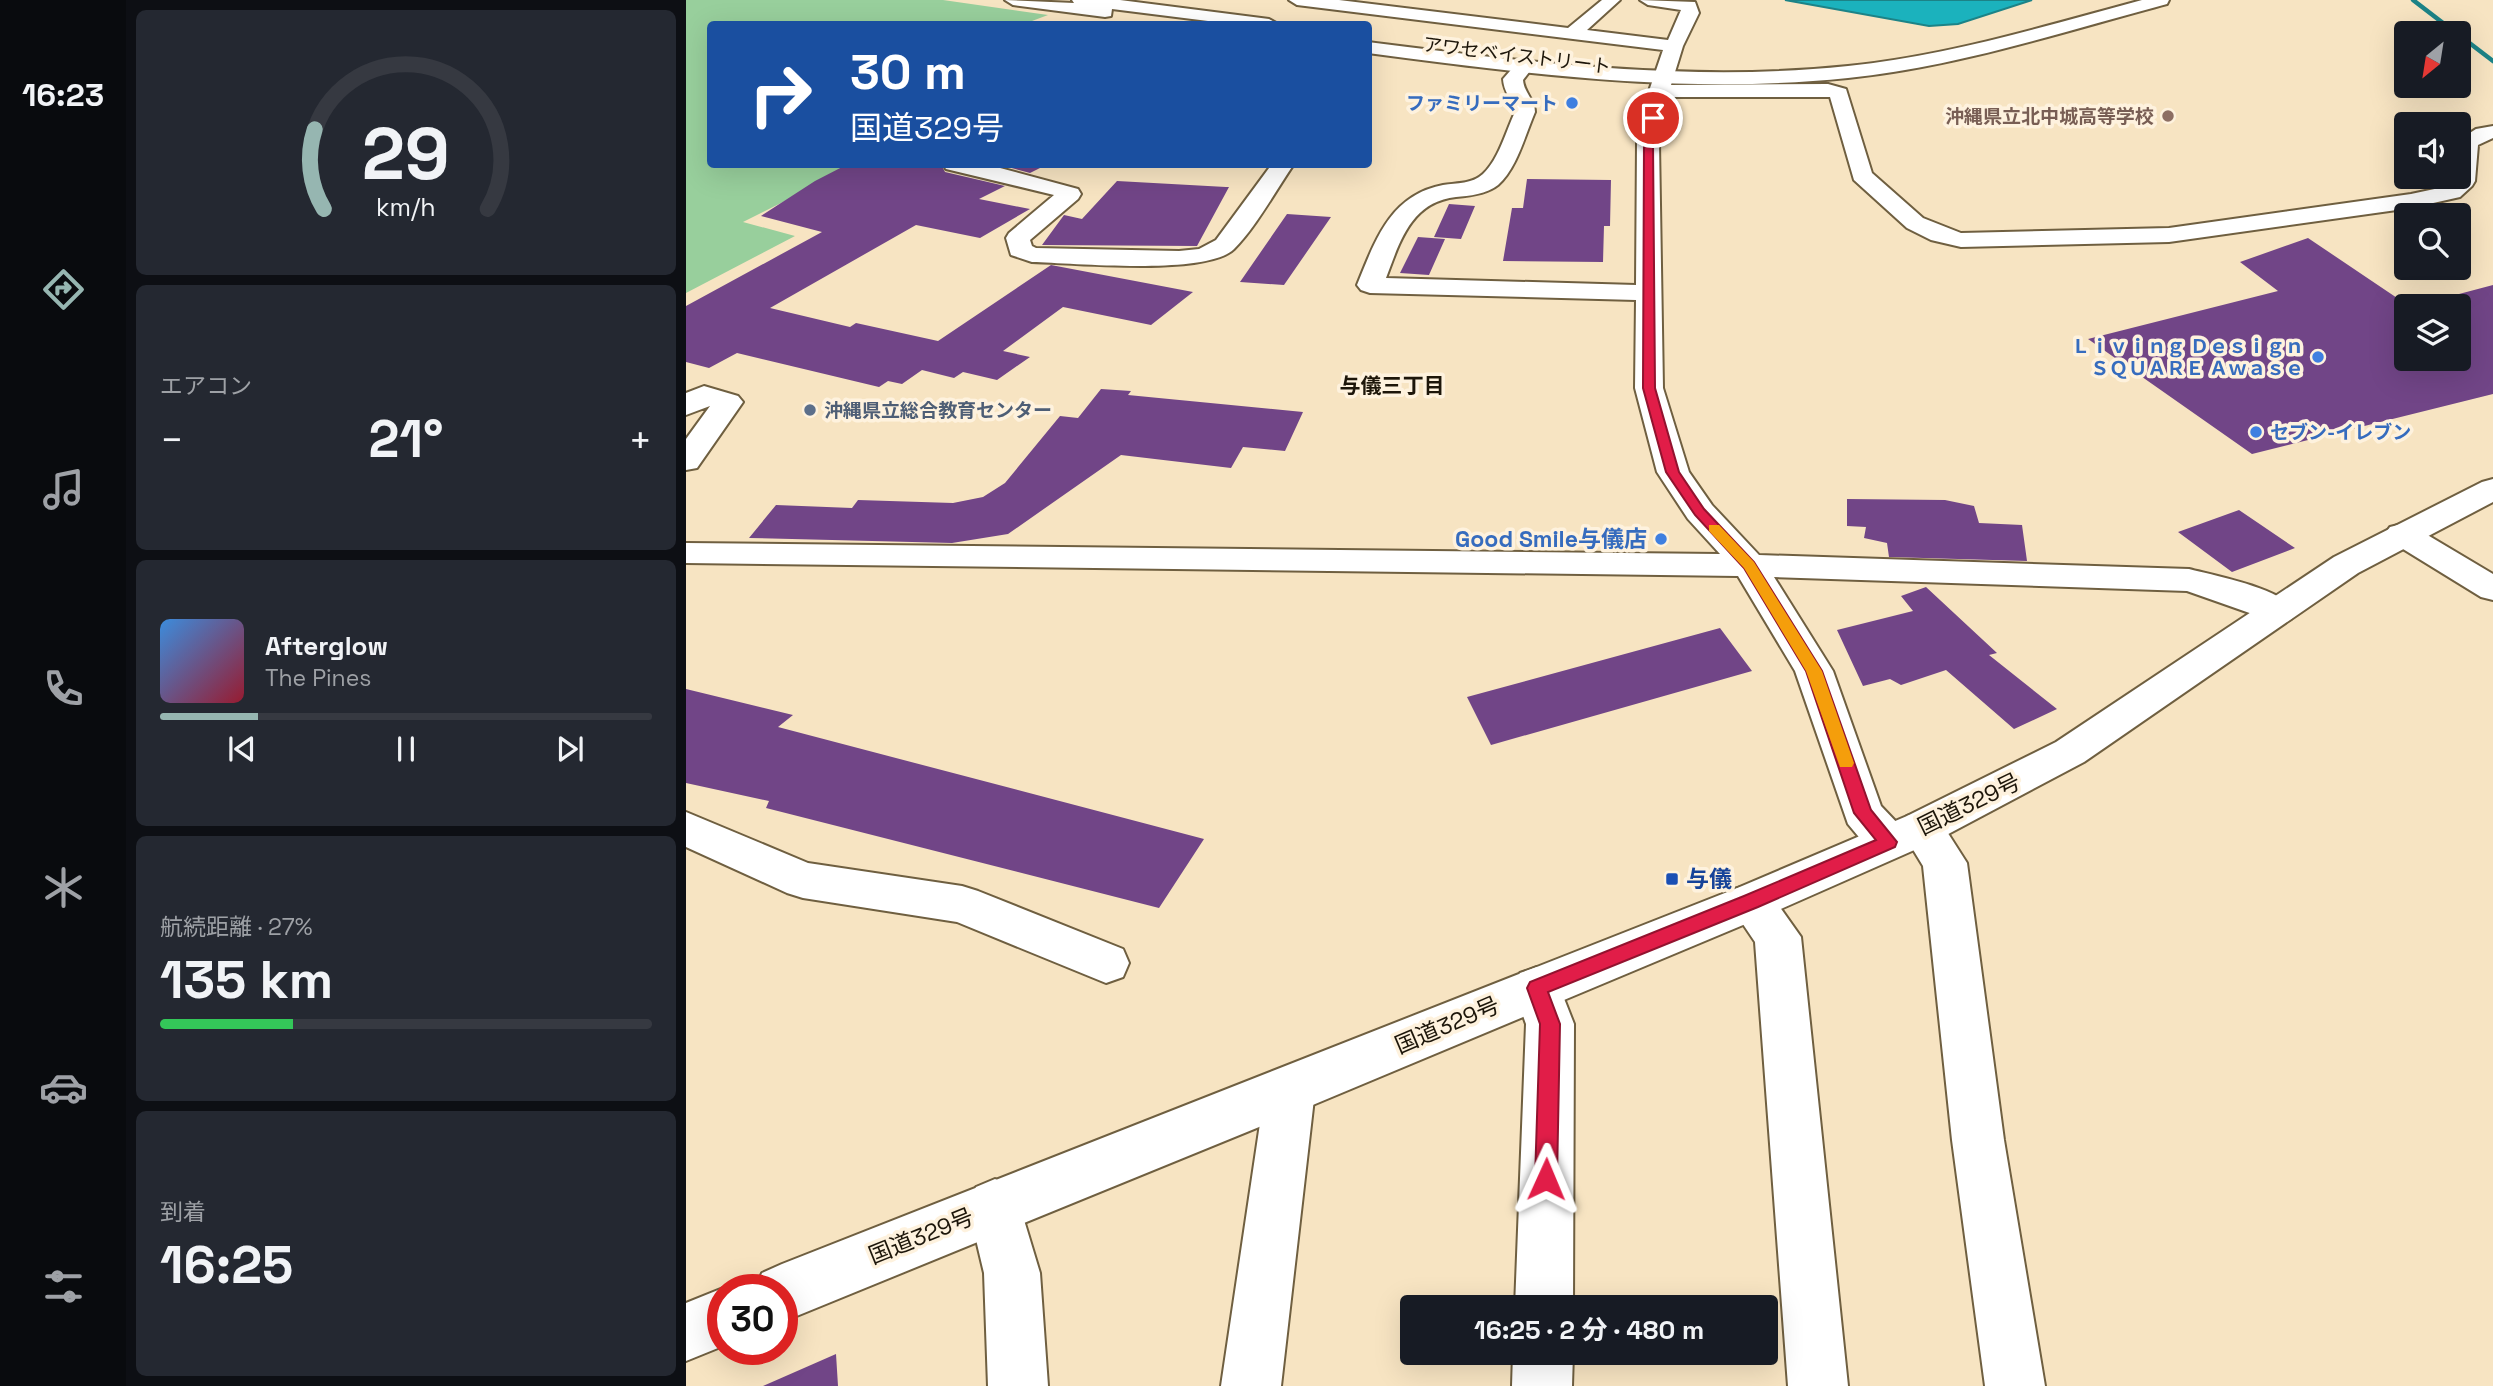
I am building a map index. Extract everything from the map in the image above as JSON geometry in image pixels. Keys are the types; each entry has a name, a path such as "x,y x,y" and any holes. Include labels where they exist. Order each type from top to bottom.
{"main road":[{"path":"1013,0 1177,21"},
{"path":"1080,0 1245,21"},
{"path":"1297,0 1674,46"},
{"path":"1391,11 1409,0"},
{"path":"1571,34 1612,0"},
{"path":"1648,0 1689,6 1690,13 1674,46 1663,80 1648,143 1649,388 1673,472 1699,512 1749,565 1814,671 1863,813 1905,835 1945,863 1978,1140 2015,1386"},
{"path":"1663,80 1894,55 2119,0"},
{"path":"1663,80 1762,78 1871,69 1960,53 2161,0"},
{"path":"1480,22 1501,7"},
{"name":"アワセベイストリート","path":"1372,38 1548,61 1663,80"},
{"name":"アワセベイストリート","path":"1372,48 1524,67 1663,80"},
{"path":"1524,67 1513,79 1513,87 1525,112 1493,177 1471,188 1426,195 1409,204 1390,238 1370,285 1647,293"},
{"path":"1663,80 1828,90 1839,93 1862,175 1915,223 1940,235 1961,240 2169,235 2411,201 2452,192 2464,181 2468,142 2483,133 2493,132"},
{"path":"971,168 1057,188 1070,194 1018,238 1020,250 1032,254 1178,258 1205,256 1225,245 1280,168"},
{"path":"686,406 704,395 729,402 686,461"},
{"name":"国道329号","path":"798,1286 1751,902 1905,835 2070,752 2346,565 2493,489"},
{"path":"2402,534 2493,589"},
{"path":"686,552 1749,565 2189,580 2241,595 2278,611"},
{"path":"686,829 803,880 962,904 1106,963"},
{"path":"1751,902 1778,937 1818,1386"},
{"path":"1537,988 1550,1024 1544,1295"},
{"path":"1251,1386 1290,1090"},
{"path":"995,1206 1012,1273 1018,1386"},
{"path":"686,1332 707,1323"},
{"path":"1542,1386 1543,1365"}],"green space":[{"path":"686,0 943,0 1048,15 1032,21 707,21 707,168 851,168 743,222 795,236 686,293"}],"water":[{"path":"1785,0 2032,0 1958,24 1929,26"}],"building":[{"path":"840,168 943,168 945,172 1005,186 979,199 1030,209 980,238 916,225 770,308 850,327 856,323 938,341 1051,265 1193,292 1151,325 1063,307 1003,351 1030,357 997,380 963,372 954,378 922,370 902,384 888,381 879,387 737,353 709,368 686,362 686,306 822,232 761,216"},
{"path":"1012,168 1040,168 1030,173"},
{"path":"1527,179 1611,180 1610,226 1604,226 1603,262 1503,261 1512,208 1523,208"},
{"path":"1117,181 1229,187 1197,246 1042,245 1064,215 1082,219"},
{"path":"1449,204 1475,206 1461,239 1434,237"},
{"path":"1287,214 1331,217 1284,285 1240,282"},
{"path":"1418,237 1445,239 1429,275 1400,273"},
{"path":"2308,238 2394,296 2394,371 2471,371 2471,294 2459,294 2493,285 2493,394 2252,454 2088,339 2278,291 2240,262"},
{"path":"1101,389 1131,391 1128,395 1303,412 1285,451 1243,447 1231,468 1121,455 1008,534 952,543 749,538 776,505 852,508 858,500 953,503 983,497 1005,483 1060,416 1078,418"},
{"path":"1847,499 1945,500 1974,506 1979,523 2022,525 2027,561 1889,557 1887,543 1864,538 1866,527 1847,526"},
{"path":"2239,510 2295,548 2232,572 2178,532"},
{"path":"1926,587 1997,653 1989,655 2057,709 2014,729 1946,670 1901,685 1890,679 1863,686 1837,630 1913,611 1901,596"},
{"path":"1720,628 1752,671 1491,745 1467,697"},
{"path":"686,689 793,715 778,727 1204,839 1159,908 766,808 769,801 686,783"},
{"path":"836,1354 838,1386 763,1386"}],"waterway":[{"path":"2413,0 2440,21"},
{"path":"2471,44 2493,61"}],"slow traffic":[{"path":"1714,528 1749,565 1814,671 1846,763"}],"place":[{"name":"ファミリーマート","path":"1572,103"},
{"name":"沖縄県立北中城高等学校","path":"2168,116"},
{"name":"Ｌｉｖｉｎｇ Ｄｅｓｉｇｎ ＳＱＵＡＲＥ Ａｗａｓｅ","path":"2318,357"},
{"name":"沖縄県立総合教育センター","path":"810,410"},
{"name":"セブン-イレブン","path":"2256,432"},
{"name":"Good Smile与儀店","path":"1661,539"},
{"name":"与儀","path":"1672,879"}],"district":[{"name":"与儀三丁目","path":"1392,386"}],"route":[{"path":"1546,1179 1550,1024 1537,988 1751,902 1888,842 1863,813 1814,671 1749,565 1699,512 1673,472 1649,388 1648,143 1653,118"}]}
